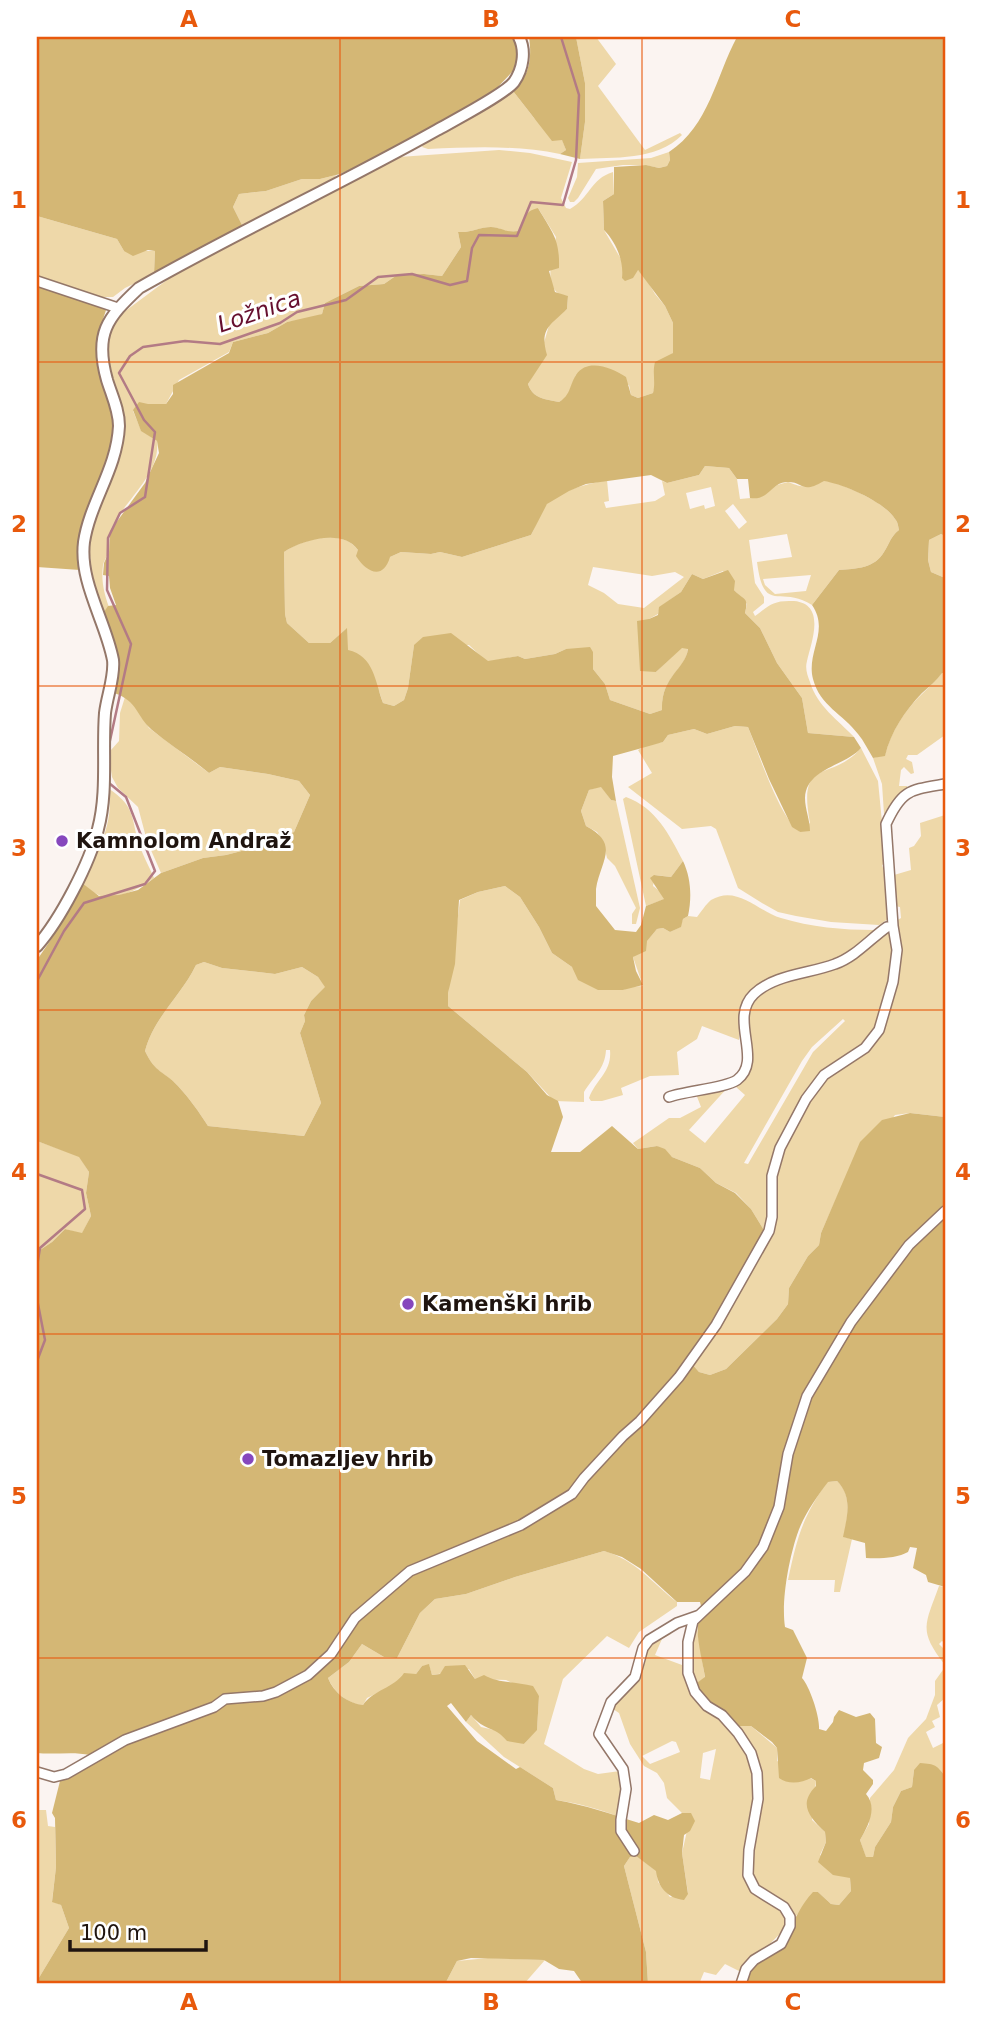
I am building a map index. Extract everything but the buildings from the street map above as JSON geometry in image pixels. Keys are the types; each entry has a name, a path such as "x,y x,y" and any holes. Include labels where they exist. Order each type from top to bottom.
{"street":[{"path":"37,946 78,879 98,829 101,806 105,709 113,663 89,586 84,544 90,520 118,447 119,421 102,358 105,330 113,313 139,288 404,148 473,110 513,84 522,66 523,46 519,37"},
{"path":"37,281 118,308"},
{"path":"37,1772 54,1777 66,1774 125,1740 201,1712 225,1699 263,1696 308,1675 331,1654 355,1618 410,1571 521,1525 572,1494 623,1436 640,1421 678,1377 716,1325 761,1247 772,1217 772,1176 780,1148 806,1099 824,1075 865,1048 879,1030 892,982 897,950 886,824 893,808 914,788 945,784"},
{"path":"669,1097 736,1081 742,1075 748,1061 743,1022 752,995 777,980 835,964 850,957 887,927"},
{"path":"741,1984 746,1969 754,1960 781,1944 790,1926 790,1917 784,1908 755,1889 748,1875 749,1850 758,1799 757,1773 751,1754 738,1733 695,1692 688,1673 688,1642 693,1621 746,1572 763,1547 779,1507 788,1454 807,1396 851,1322 909,1245 945,1211"},
{"path":"634,1850 621,1831 626,1789 623,1769 599,1734 600,1726 611,1702 635,1677 643,1648 649,1640 677,1623 698,1616"}],"shaded area":[{"path":"37,37 514,37 518,58 515,69 495,90 392,150 340,174 320,179 302,179 266,191 239,194 233,207 243,227 154,274 155,251 148,250 133,256 124,251 117,239 37,216"},
{"path":"529,37 576,37 585,83 585,122 580,159 560,154 566,150 562,140 552,141 513,91 526,73 530,52"},
{"path":"576,37 596,37 616,64 598,86 645,150 680,133 682,135 672,143 647,153 580,159 585,122 585,83"},
{"path":"737,37 945,37 945,536 941,534 929,540 928,560 931,572 945,578 945,673 922,693 904,714 885,756 873,758 858,734 826,703 816,688 812,660 819,624 812,605 839,570 858,568 876,561 899,530 896,520 882,506 852,490 824,481 811,487 792,482 781,483 762,497 750,498 748,479 737,479 729,468 705,466 699,475 667,483 651,475 586,484 547,504 531,535 462,557 440,552 401,552 390,557 383,569 374,572 356,556 358,550 351,543 333,538 311,540 284,552 285,614 287,623 309,643 330,643 347,628 348,650 363,658 372,670 383,703 394,706 404,700 414,645 423,637 451,633 488,661 518,656 525,659 555,654 566,649 590,647 593,652 593,669 605,684 610,700 650,714 662,710 665,689 683,663 688,649 682,648 656,672 640,671 637,621 658,615 659,607 681,592 692,574 703,579 728,570 735,581 734,590 746,601 745,613 760,628 777,663 802,698 808,733 854,737 861,748 819,774 807,788 805,802 810,831 800,832 792,827 748,727 735,726 707,734 694,729 668,735 663,742 613,756 612,777 616,801 611,800 601,787 589,790 581,811 586,826 597,833 606,847 596,889 596,906 615,930 636,932 641,925 646,906 664,899 650,878 654,875 671,877 683,861 689,881 688,916 683,919 681,927 670,932 663,928 657,929 647,941 646,951 633,957 643,985 623,990 598,990 578,980 572,967 552,953 520,897 505,886 478,892 459,900 455,964 448,993 448,1006 527,1072 547,1095 558,1101 563,1117 551,1152 580,1152 612,1126 638,1149 657,1146 665,1149 672,1157 700,1168 716,1183 735,1193 751,1209 765,1232 728,1302 675,1375 571,1490 520,1521 407,1568 361,1606 330,1650 306,1672 273,1690 212,1704 90,1755 37,1753 37,1252 65,1229 82,1233 91,1216 86,1193 89,1172 79,1157 37,1141 37,960 82,883 99,896 119,895 138,890 161,873 203,858 268,844 294,832 310,795 299,781 268,774 220,767 209,773 152,730 128,700 114,693 115,652 112,633 104,612 108,606 116,605 109,576 103,575 109,552 110,531 145,483 159,453 157,441 141,431 133,410 139,402 166,404 173,394 173,385 229,353 233,342 268,333 287,322 322,314 325,303 359,286 384,284 397,275 442,276 461,247 458,232 491,227 519,231 527,214 538,208 554,236 558,250 559,268 549,271 555,292 568,296 567,309 548,328 544,339 547,355 528,384 530,389 540,398 559,402 566,396 581,370 601,366 626,377 631,395 638,398 653,393 655,362 673,353 673,323 665,306 638,270 633,278 625,281 622,278 618,252 604,230 603,201 614,194 614,167 667,166 670,160 669,152 694,129 703,114","holes":["204,962 222,968 275,974 302,967 318,977 325,987 311,1001 300,1033 321,1103 304,1136 208,1126 173,1081 156,1068 145,1051 161,1017 196,965"]},
{"path":"513,91 534,118 562,139 566,150 560,154 511,148 422,147 424,143"},
{"path":"499,150 572,162 561,198 566,208 570,209 582,200 599,179 613,172 614,194 603,201 604,230 624,264 638,270 645,277 673,323 673,353 656,382 653,393 638,398 631,395 629,385 576,375 567,397 559,402 533,393 528,384 536,370 550,322 567,309 568,296 559,294 551,281 556,237 538,208 519,231 492,227 458,232 461,247 442,276 397,275 384,284 359,286 325,303 322,314 287,322 268,333 233,342 229,352 179,380 166,404 148,404 133,411 141,430 157,441 157,453 148,476 110,532 109,550 102,571 109,607 104,612 93,584 89,546 95,521 114,471 121,408 109,367 109,338 120,315 179,271 399,157"},
{"path":"669,152 670,160 667,166 659,168 623,165 596,169 578,198 570,202 568,198 577,177 578,163 651,158"},
{"path":"336,175 332,181 243,227 233,207 239,194 266,191 302,179 320,179"},
{"path":"37,216 117,239 124,251 155,251 154,274 113,297 100,297 37,277"},
{"path":"37,286 106,310 97,338 98,364 111,402 114,427 112,449 79,552 80,570 37,567"},
{"path":"705,466 729,468 737,479 740,499 761,497 777,485 788,482 806,487 824,480 842,485 873,500 897,521 899,530 876,561 864,567 839,570 812,605 801,599 769,594 760,578 757,562 792,557 787,534 749,540 755,583 764,597 764,603 753,612 755,616 781,601 794,601 811,609 814,625 806,664 808,677 813,691 823,705 854,737 808,733 802,698 777,663 760,628 745,613 747,604 734,590 723,571 703,579 692,574 681,592 649,619 656,672 682,647 688,648 683,662 665,689 662,710 650,714 610,700 605,684 593,669 593,652 566,649 555,654 525,659 518,656 487,662 469,645 414,645 408,688 404,700 394,706 383,703 379,691 347,650 346,629 330,643 309,643 287,623 284,552 301,543 333,538 343,539 358,550 390,557 401,552 440,552 462,557 531,535 546,505 558,495 574,488 607,480 609,501 604,502 606,508 655,501 665,495 662,481 667,483 699,475","holes":["711,487 715,506 705,509 704,505 690,509 686,493","733,504 747,522 739,529 725,511","593,567 652,576 675,572 684,577 644,608 618,604 588,585","811,575 806,591 775,594 765,585 763,579"]},
{"path":"941,534 945,536 945,578 931,572 928,560 929,540"},
{"path":"942,672 945,673 945,735 917,755 908,755 906,759 912,762 914,773 911,774 904,767 901,770 899,786 908,788 891,805 887,814 884,814 882,784 873,758 885,755 895,729 905,714"},
{"path":"125,697 135,706 149,728 209,773 220,767 299,781 310,795 294,832 268,844 203,858 161,873 147,841 138,807 118,788 112,777 109,757 119,741 120,713"},
{"path":"735,726 748,727 777,800 792,825 800,832 810,823 807,802 808,788 813,779 819,773 850,758 861,748 878,781 888,919 879,925 831,922 778,912 738,888 716,829 711,826 682,829 628,787 652,773 638,750 663,742 668,735 694,729 707,734"},
{"path":"601,786 611,800 616,801 640,908 636,924 632,924 632,914 636,908 615,866 607,858 603,841 597,832 586,826 581,811 589,790"},
{"path":"108,788 123,800 130,811 140,846 154,878 129,892 108,897 99,895 82,884 107,825 110,801"},
{"path":"626,797 654,815 683,861 671,877 655,875 653,886 665,899 646,906 623,799"},
{"path":"945,815 945,1117 910,1113 895,1115 840,1190 821,1233 819,1245 808,1256 789,1288 788,1304 777,1319 726,1369 710,1375 699,1372 692,1364 761,1253 779,1156 817,1086 882,1031 892,999 896,921 901,918 900,907 895,906 894,875 911,870 909,848 914,846 921,836 920,823"},
{"path":"505,886 520,897 552,953 572,967 623,990 643,986 633,957 657,929 663,928 670,932 680,927 683,919 688,916 697,917 711,900 721,896 739,897 773,915 792,921 874,932 843,959 777,977 741,1010 739,1040 702,1026 697,1039 677,1052 679,1075 650,1076 621,1088 623,1095 591,1101 589,1098 592,1091 609,1064 610,1050 606,1050 601,1068 584,1092 584,1102 554,1101 527,1072 448,1006 460,900 478,892"},
{"path":"881,934 893,935 894,964 877,1027 867,1041 828,1070 778,1147 765,1232 751,1209 736,1193 716,1183 700,1168 672,1157 657,1146 638,1149 633,1143 669,1118 680,1118 701,1107 696,1094 723,1087 739,1073 744,1061 744,1026 751,999 772,984 835,967","holes":["843,1019 845,1021 813,1052 748,1164 744,1163 802,1061 812,1047","729,1086 736,1087 745,1095 705,1143 689,1130"]},
{"path":"204,962 222,968 275,974 302,967 318,977 326,987 311,1001 300,1033 321,1103 304,1136 208,1126 182,1091 156,1068 149,1058 145,1051 161,1017 196,965"},
{"path":"910,1113 945,1117 945,1587 928,1582 926,1575 913,1568 917,1548 910,1547 908,1552 894,1557 866,1558 865,1543 843,1537 847,1500 837,1481 828,1482 806,1514 797,1535 786,1580 784,1617 785,1627 793,1630 807,1658 802,1678 814,1702 819,1729 826,1731 839,1710 856,1717 870,1713 875,1719 876,1743 882,1747 879,1758 864,1763 863,1770 873,1780 866,1794 870,1799 870,1817 860,1840 866,1857 873,1857 875,1847 891,1822 893,1807 901,1791 912,1787 914,1770 920,1763 935,1766 945,1776 945,1984 743,1984 746,1975 785,1934 813,1892 818,1892 831,1904 839,1905 851,1891 850,1878 833,1875 818,1862 826,1842 825,1832 810,1816 807,1805 816,1781 811,1778 791,1782 779,1778 777,1748 772,1742 751,1726 735,1726 706,1702 694,1685 705,1677 698,1637 700,1602 677,1602 641,1569 622,1557 604,1551 466,1594 435,1599 420,1613 397,1658 384,1657 362,1644 349,1662 328,1678 342,1696 363,1705 404,1673 416,1674 422,1666 429,1664 432,1675 440,1674 445,1666 465,1665 475,1679 484,1675 501,1681 533,1686 539,1696 537,1730 524,1744 507,1741 471,1715 466,1722 451,1703 447,1706 477,1741 516,1769 520,1767 553,1788 556,1800 639,1823 654,1815 668,1820 682,1813 691,1813 695,1821 690,1831 684,1835 682,1853 688,1894 684,1900 664,1891 656,1871 636,1856 630,1857 624,1866 646,1952 648,1984 583,1984 574,1971 559,1969 544,1960 471,1958 457,1961 445,1984 37,1984 69,1928 61,1905 52,1902 56,1867 55,1818 52,1813 60,1781 124,1743 227,1702 309,1677 357,1617 395,1585 424,1567 523,1529 549,1511 586,1479 692,1364 699,1372 710,1375 726,1369 777,1319 788,1304 789,1288 808,1256 819,1245 821,1233 860,1142 882,1120"},
{"path":"37,1141 79,1156 89,1172 86,1193 91,1216 82,1234 65,1229 37,1252"},
{"path":"837,1481 847,1500 844,1537 852,1539 840,1592 834,1592 835,1580 788,1580 806,1518 827,1482"},
{"path":"604,1551 635,1566 677,1602 677,1606 639,1632 629,1648 607,1636 563,1679 544,1744 584,1769 598,1774 620,1771 624,1792 619,1817 556,1800 553,1788 504,1757 466,1722 471,1715 481,1727 499,1731 524,1744 537,1729 539,1696 506,1680 475,1679 469,1669 432,1675 429,1665 422,1666 416,1674 367,1698 363,1705 342,1696 328,1678 349,1662 362,1644 384,1657 397,1658 420,1613 435,1599 466,1594"},
{"path":"939,1586 945,1587 945,1643 942,1641 939,1644 945,1650 945,1665 931,1643 927,1627"},
{"path":"694,1628 697,1628 705,1678 694,1685 689,1654"},
{"path":"672,1630 671,1634 662,1639 655,1655 682,1665 744,1746 752,1765 755,1789 746,1853 755,1893 761,1899 776,1905 786,1915 788,1926 741,1972 725,1964 716,1975 704,1972 699,1984 648,1984 646,1952 624,1866 630,1857 636,1856 657,1871 658,1882 670,1897 688,1893 682,1853 691,1813 682,1813 667,1798 664,1783 657,1773 644,1766 630,1744 619,1713 610,1707 628,1688 650,1642","holes":["672,1741 676,1742 680,1752 650,1764 642,1756","716,1749 710,1780 700,1778 703,1753"]},
{"path":"945,1667 945,1698 937,1705 940,1717 932,1721 935,1727 926,1732 933,1748 945,1742 945,1776 914,1770 912,1787 901,1791 893,1807 891,1822 875,1847 873,1857 866,1858 860,1840 869,1824 870,1798 894,1770 908,1738 926,1719 935,1695 935,1681"},
{"path":"735,1726 751,1726 777,1748 777,1761 816,1781 812,1820 825,1832 826,1842 820,1855 850,1878 851,1891 839,1905 831,1904 818,1892 794,1918 762,1894 749,1868 759,1783"},
{"path":"37,1810 46,1810 48,1826 55,1827 56,1867 52,1901 61,1905 69,1928 37,1981"},
{"path":"488,1958 545,1960 524,1984 445,1984 457,1961"}],"waterway":[{"name":"Ložnica","path":"109,745 131,644 107,590 108,538 120,513 145,497 155,432 144,420 119,373 130,356 143,347 185,341 220,344 280,323 297,312 346,300 378,277 412,274 450,285 467,281 472,248 479,235 517,236 531,202 563,205 576,160 579,95 561,37"},
{"name":"Ložnica","path":"37,981 64,931 84,903 145,884 155,871 126,797 109,783"},
{"name":"Ložnica","path":"37,1174 82,1190 85,1209 40,1248 37,1266"},
{"name":"Ložnica","path":"37,1299 45,1340 37,1361"}],"place":[{"name":"Kamnolom Andraž","path":"62,841"},
{"name":"Kamenški hrib","path":"408,1304"},
{"name":"Tomazljev hrib","path":"248,1459"}]}
